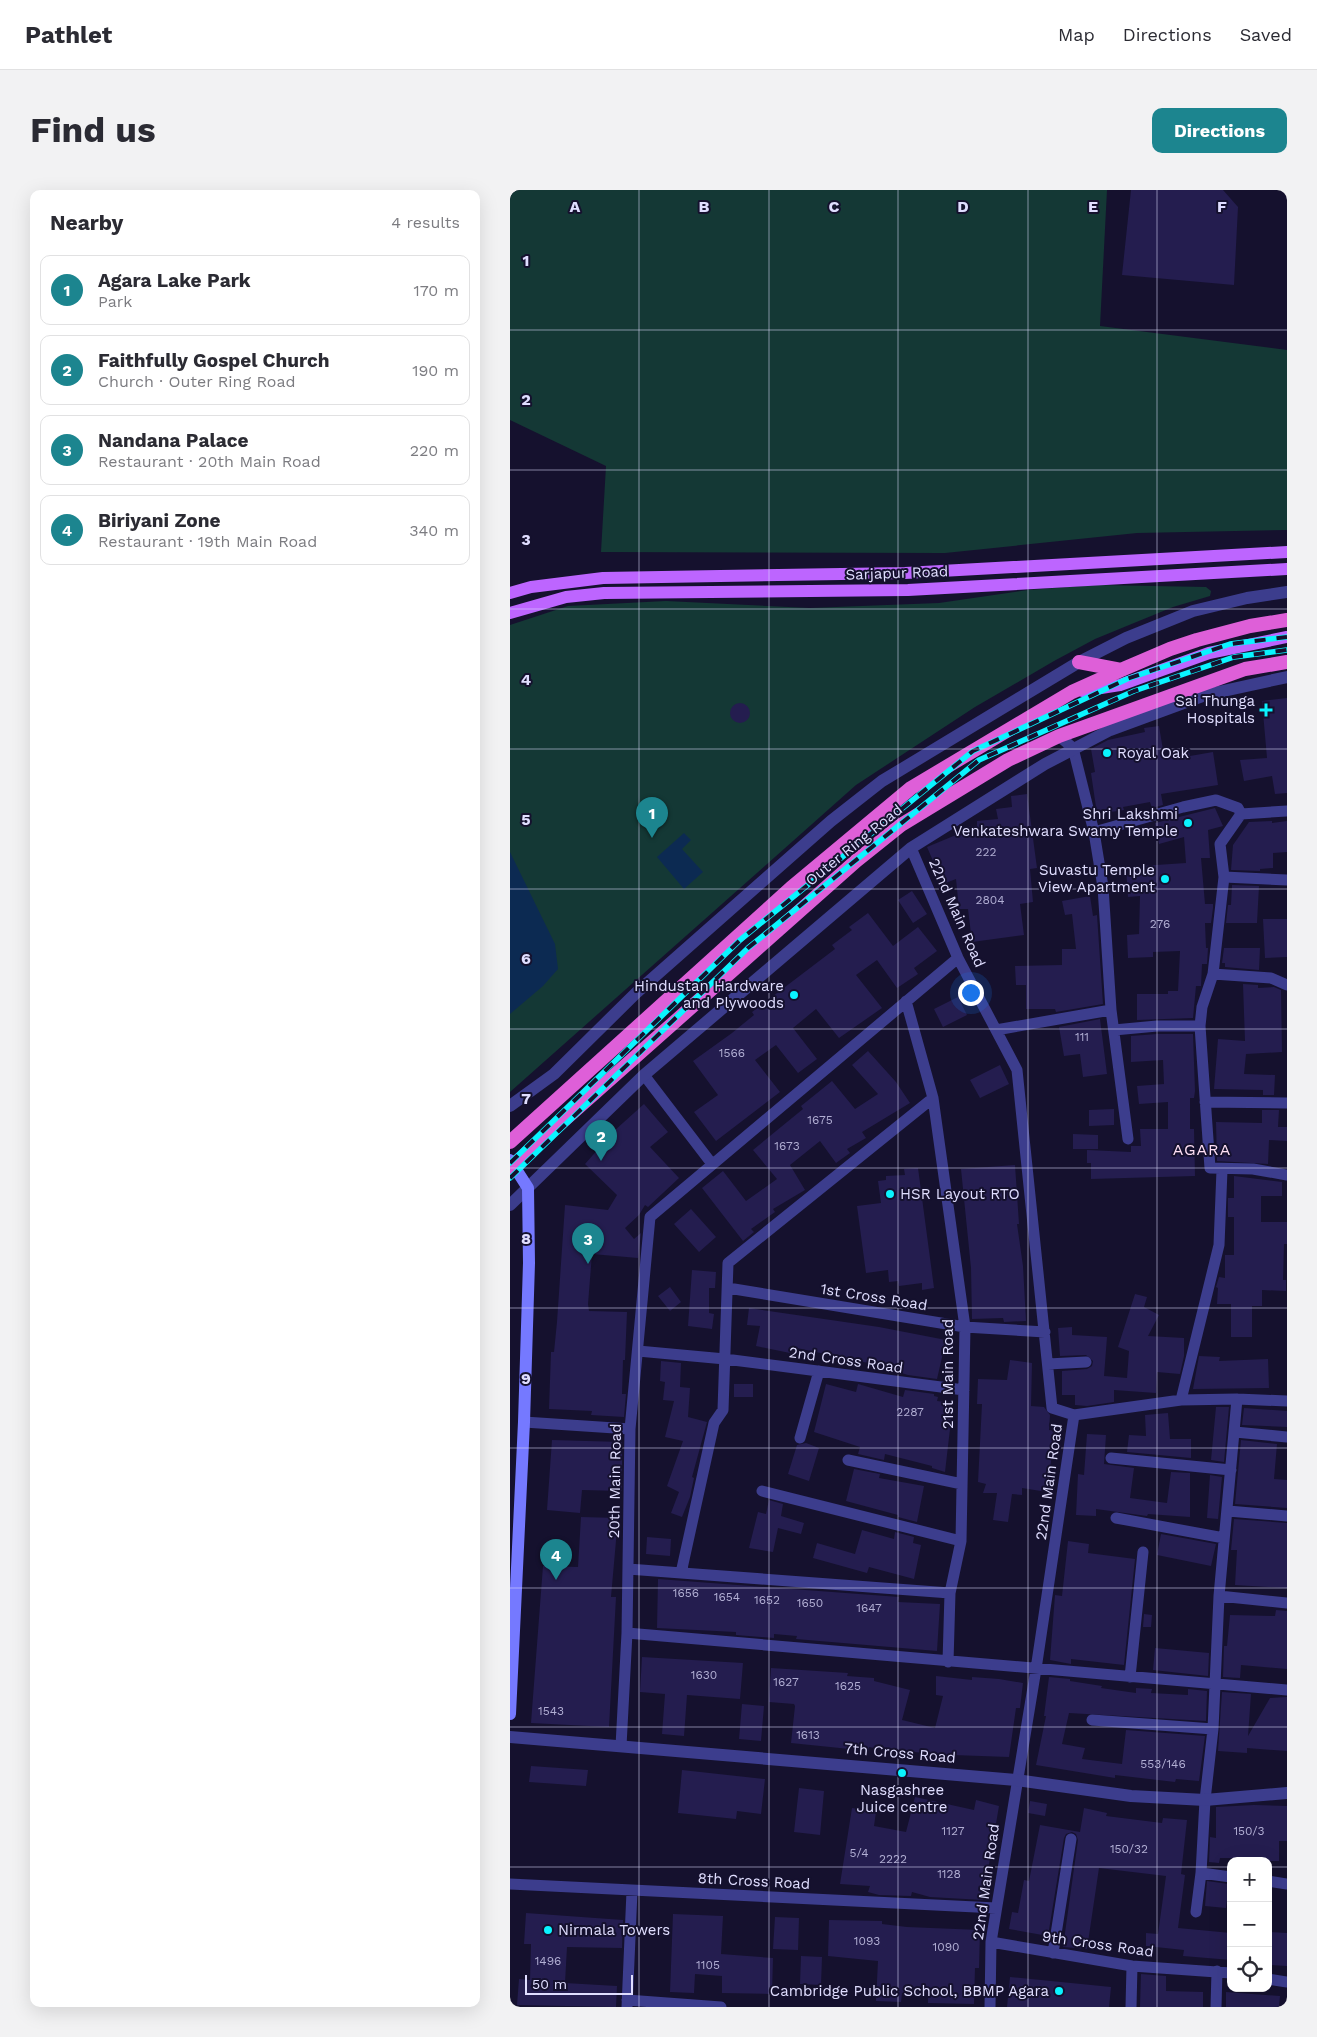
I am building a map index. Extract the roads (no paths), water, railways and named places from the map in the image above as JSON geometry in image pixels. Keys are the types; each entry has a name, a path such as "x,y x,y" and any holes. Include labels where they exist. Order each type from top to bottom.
{"highway":[{"name":"Outer Ring Road","path":"510,1142 784,895 904,793 1072,692 1170,649 1250,626 1287,620"},
{"path":"1079,662 1121,670"},
{"name":"Outer Ring Road","path":"511,1164 856,861 900,825 1008,760 1059,736 1244,669 1287,662"}],"main road":[{"name":"Sarjapur Road","path":"510,593 531,587 603,578 905,573 1287,552"},
{"name":"Sarjapur Road","path":"510,613 566,597 604,593 908,590 1287,569"},
{"name":"Outer Ring Road","path":"1072,692 1120,685 1209,653 1287,637"},
{"path":"510,1714 524,1422 529,1263 528,1188 511,1164"}],"street":[{"path":"510,1106 554,1074 636,993 831,822 882,781 1079,662 1126,638 1193,611 1247,598 1287,592"},
{"path":"510,1205 644,1075 910,848 1074,748 1110,730 1205,695 1287,677"},
{"path":"1059,736 1074,748 1094,832 1103,887 1111,1010 1128,1139"},
{"path":"1094,832 1183,806 1216,800 1238,808 1241,814"},
{"path":"1241,814 1287,812"},
{"path":"1241,814 1220,844 1224,877 1212,974 1202,1007 1200,1026 1210,1168 1222,1170 1253,1169 1287,1175"},
{"name":"22nd Main Road","path":"910,848 958,958 1017,1070 1052,1408 1074,1415 1036,1669 1016,1780 991,1942 990,2007"},
{"path":"1224,877 1287,880"},
{"path":"644,1075 712,1164 958,958"},
{"path":"1212,974 1272,978 1287,985"},
{"name":"21st Main Road","path":"906,1001 933,1098 965,1327 961,1541 950,1593 948,1662"},
{"path":"996,1030 1111,1010"},
{"path":"1114,1030 1157,1026 1200,1026"},
{"path":"682,1573 714,1423 723,1410 728,1263 933,1098"},
{"path":"1205,1102 1286,1103"},
{"name":"20th Main Road","path":"621,1746 627,1633 630,1429 650,1217 712,1164"},
{"path":"1181,1400 1219,1245 1222,1170"},
{"name":"1st Cross Road","path":"728,1288 965,1327 1045,1332"},
{"name":"2nd Cross Road","path":"638,1351 725,1359 964,1390"},
{"path":"1048,1364 1086,1362"},
{"path":"800,1438 819,1371"},
{"path":"1196,1912 1213,1729 1219,1596 1232,1470 1237,1398"},
{"path":"1074,1415 1181,1400 1237,1398 1287,1401"},
{"path":"524,1422 630,1429"},
{"path":"1235,1432 1287,1437"},
{"path":"1111,1458 1232,1470"},
{"path":"848,1460 962,1484"},
{"path":"762,1491 961,1541"},
{"path":"1228,1511 1287,1516"},
{"path":"1116,1518 1224,1538"},
{"path":"1130,1677 1143,1552"},
{"path":"628,1569 950,1593"},
{"path":"1219,1596 1287,1603"},
{"path":"627,1633 1287,1690"},
{"path":"1092,1720 1213,1729"},
{"name":"7th Cross Road","path":"510,1737 1016,1780 1131,1796 1205,1800 1287,1793"},
{"path":"1053,1953 1071,1838"},
{"path":"1201,1874 1227,1877"},
{"path":"1272,1882 1287,1884"},
{"name":"8th Cross Road","path":"510,1884 996,1908"},
{"path":"632,1890 627,2003 721,2007"},
{"name":"9th Cross Road","path":"991,1942 1132,1966 1227,1972"},
{"path":"1131,2007 1132,1966"},
{"path":"1216,2007 1217,1970"},
{"path":"1272,1980 1287,1982"}],"water":[{"path":"684,833 691,840 682,849 703,872 684,889 657,857"},
{"path":"510,852 555,944 558,969 543,986 510,1014"}],"railway":[{"path":"510,1163 740,940 973,751 1127,679 1230,644 1287,637"},
{"path":"510,1178 748,948 979,760 1134,691 1234,657 1287,650"}],"place":[{"name":"Sai Thunga Hospitals","path":"1266,710"},
{"name":"Royal Oak","path":"1107,753"},
{"name":"Shri Lakshmi Venkateshwara Swamy Temple","path":"1188,823"},
{"name":"Agara Lake Park","path":"652,838"},
{"name":"Suvastu Temple View Apartment","path":"1165,879"},
{"name":"Hindustan Hardware and Plywoods","path":"794,995"},
{"name":"Faithfully Gospel Church","path":"601,1161"},
{"name":"HSR Layout RTO","path":"890,1194"},
{"name":"Nandana Palace","path":"588,1264"},
{"name":"Biriyani Zone","path":"556,1580"},
{"name":"Nasgashree Juice centre","path":"902,1773"},
{"name":"Nirmala Towers","path":"548,1930"},
{"name":"Cambridge Public School, BBMP Agara","path":"1059,1991"}],"district":[{"name":"AGARA","path":"1202,1149"}]}
